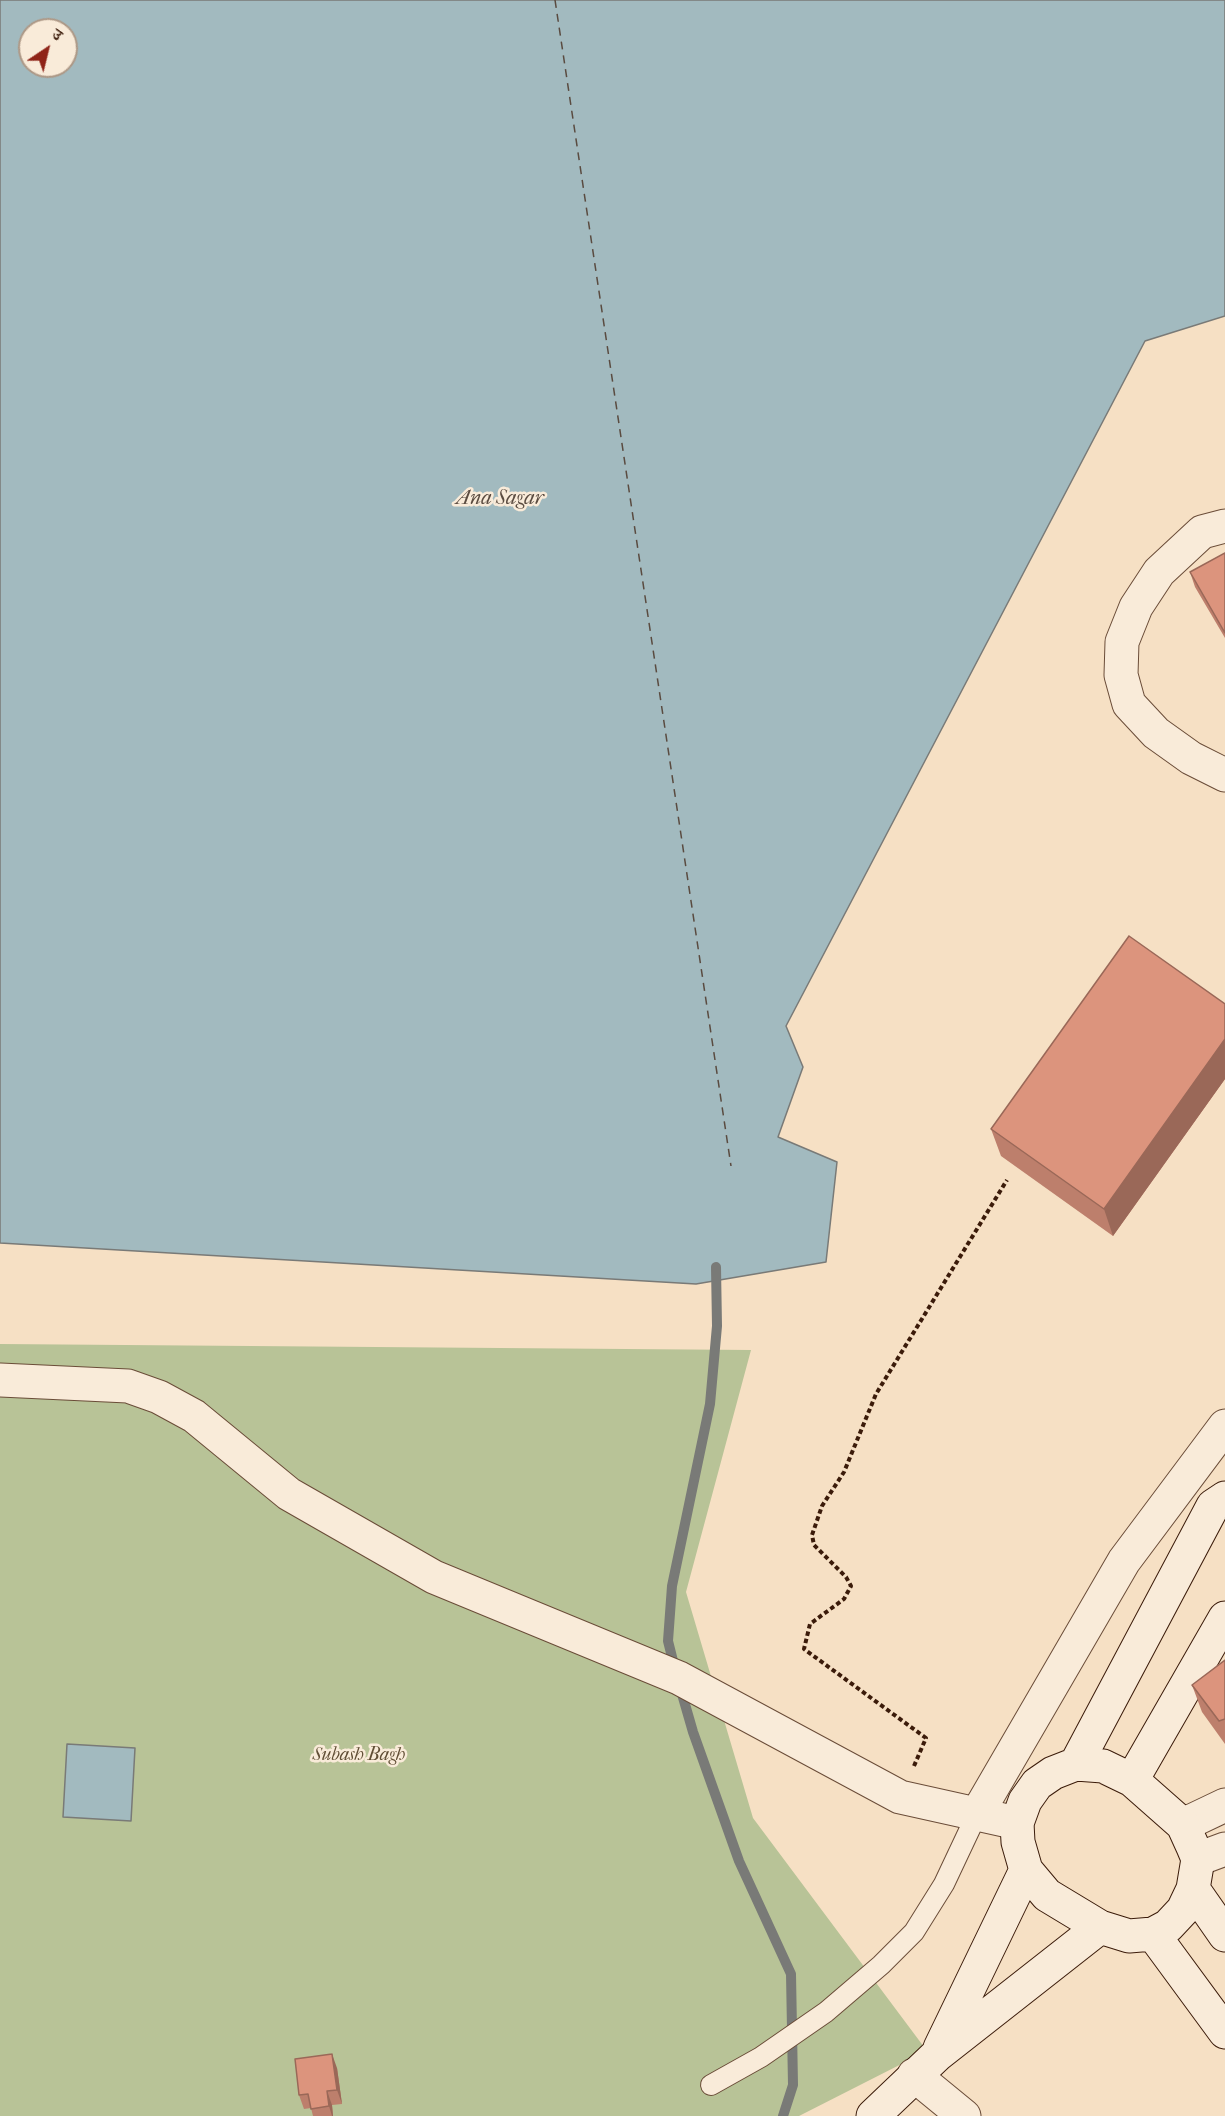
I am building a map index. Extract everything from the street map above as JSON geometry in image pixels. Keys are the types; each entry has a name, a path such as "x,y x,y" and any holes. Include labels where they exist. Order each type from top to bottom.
{"street":[{"path":"1225,526 1202,532 1159,572 1136,607 1122,642 1121,675 1129,704 1156,733 1191,758 1225,775"},
{"path":"0,1380 128,1386 159,1397 194,1416 290,1494 434,1577 679,1678 900,1797 1017,1823"},
{"path":"977,1814 1124,1561 1225,1426"},
{"path":"1076,1764 1213,1506 1225,1498"},
{"path":"1132,1780 1225,1618"},
{"path":"1205,1866 1176,1918 1168,1926 1153,1934 1129,1936 1100,1927 1047,1895 1026,1870 1018,1842 1017,1823 1025,1801 1037,1784 1053,1773 1076,1764 1103,1766 1132,1780 1183,1825 1205,1866 1225,1935"},
{"path":"1183,1825 1225,1805"},
{"path":"925,2065 1026,1870"},
{"path":"873,2116 925,2065 1100,1927"},
{"path":"1153,1934 1225,2031"},
{"path":"925,2065 964,2116"}],"lane":[{"path":"711,2085 761,2058 826,2012 881,1965 914,1932 944,1884 977,1814"}],"path":[{"path":"900,1797 926,1738 804,1649 810,1624 844,1599 851,1586 846,1577 818,1550 812,1534 822,1506 844,1472 876,1394 1006,1180"}],"green space":[{"name":"Subash Bagh","path":"0,1344 751,1350 686,1592 753,1818 927,2051 799,2116 0,2116"}],"water":[{"name":"Ana Sagar","path":"0,0 1225,0 1225,316 1145,341 786,1026 803,1067 778,1137 837,1162 826,1262 696,1284 0,1243"},
{"path":"67,1744 135,1748 131,1821 63,1817"}],"building":[{"path":"1225,553 1225,633 1190,572"},
{"path":"1129,936 1225,1004 1225,1039 1104,1209 991,1129"},
{"path":"1225,1660 1225,1719 1219,1721 1192,1685"},
{"path":"332,2054 337,2090 327,2091 329,2106 311,2109 308,2094 299,2095 295,2059"}],"waterway":[{"path":"675,1669 668,1641 672,1586 710,1404 717,1326 716,1267"},
{"path":"680,1687 693,1732 739,1861 791,1974 793,2085 783,2116"}],"ferry route":[{"path":"555,0 731,1166"}]}
